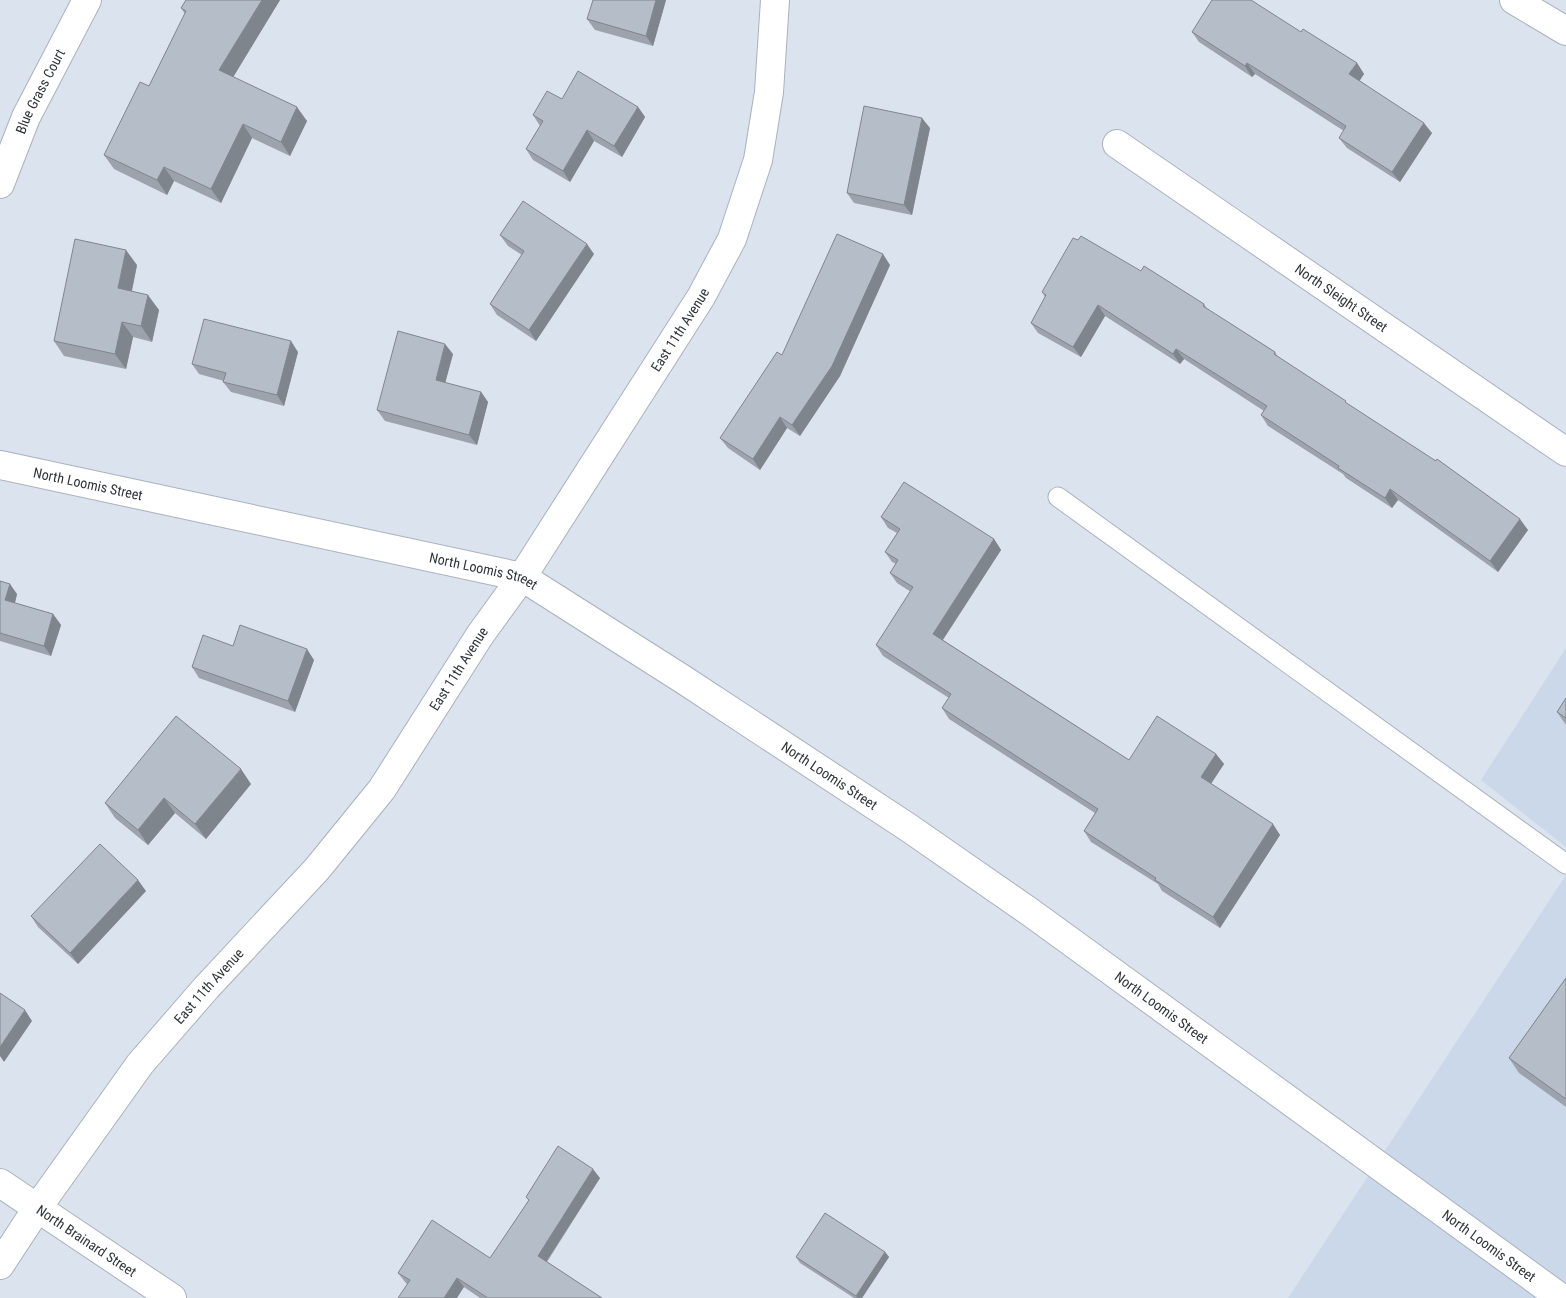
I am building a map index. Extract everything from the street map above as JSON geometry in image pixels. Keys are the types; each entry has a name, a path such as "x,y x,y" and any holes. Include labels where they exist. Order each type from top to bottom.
{"street":[{"name":"Blue Grass Court","path":"0,184 26,117 87,0"},
{"name":"East 11th Avenue","path":"0,1265 38,1207 140,1064 206,988 317,869 382,789 480,635 522,577 701,297 732,239 758,160 769,92 775,0"},
{"path":"1514,0 1566,31"},
{"name":"North Sleight Street","path":"1117,144 1566,452"},
{"name":"North Loomis Street","path":"0,465 522,577 684,680 1030,912 1561,1298"},
{"name":"North Brainard Street","path":"0,1183 172,1298"}],"lane":[{"path":"1058,497 1566,864"}],"shaded area":[{"path":"1566,648 1566,847 1481,780"},
{"path":"1566,875 1566,1298 1288,1298"}],"building":[{"path":"186,0 262,0 219,70 297,107 281,142 243,124 211,189 164,167 157,180 104,155 140,82 149,86 186,11 181,8"},
{"path":"593,0 656,0 646,36 587,19"},
{"path":"1212,0 1251,0 1301,32 1303,29 1357,63 1349,74 1424,123 1392,172 1339,138 1346,126 1247,63 1245,66 1192,32"},
{"path":"578,71 638,107 614,146 587,130 563,171 526,149 543,121 533,115 547,91 562,99"},
{"path":"864,106 922,118 904,205 847,193"},
{"path":"523,201 587,244 529,330 490,304 524,251 500,235"},
{"path":"837,234 883,254 832,366 792,425 780,417 753,459 720,438 777,352 782,355"},
{"path":"1081,236 1141,271 1144,266 1204,304 1203,306 1275,352 1274,354 1345,402 1436,461 1437,459 1520,519 1490,561 1390,489 1385,498 1261,415 1267,406 1176,349 1173,354 1098,305 1073,347 1031,323 1046,295 1042,292 1073,238 1078,240"},
{"path":"75,239 126,250 118,288 148,295 141,326 122,322 115,354 54,341"},
{"path":"204,319 291,341 277,395 223,382 226,373 192,364"},
{"path":"398,331 445,344 436,380 481,392 469,435 377,410"},
{"path":"904,482 994,539 933,634 1129,760 1157,716 1216,754 1201,777 1273,824 1213,917 1084,831 1098,809 942,708 951,694 876,645 913,587 890,573 898,560 885,552 900,529 881,517"},
{"path":"0,581 10,584 5,600 53,614 44,646 0,633"},
{"path":"240,625 307,649 288,701 192,667 203,635 233,646"},
{"path":"1566,698 1566,718 1557,712"},
{"path":"176,716 241,769 195,824 164,798 138,830 105,803"},
{"path":"100,844 138,880 70,953 31,916"},
{"path":"1566,978 1566,1099 1509,1058"},
{"path":"0,993 25,1010 0,1047"},
{"path":"558,1146 593,1169 538,1256 602,1298 488,1298 457,1278 444,1298 398,1298 410,1280 398,1273 432,1220 490,1258 529,1200 526,1197"},
{"path":"825,1213 885,1252 856,1296 796,1257"}]}
